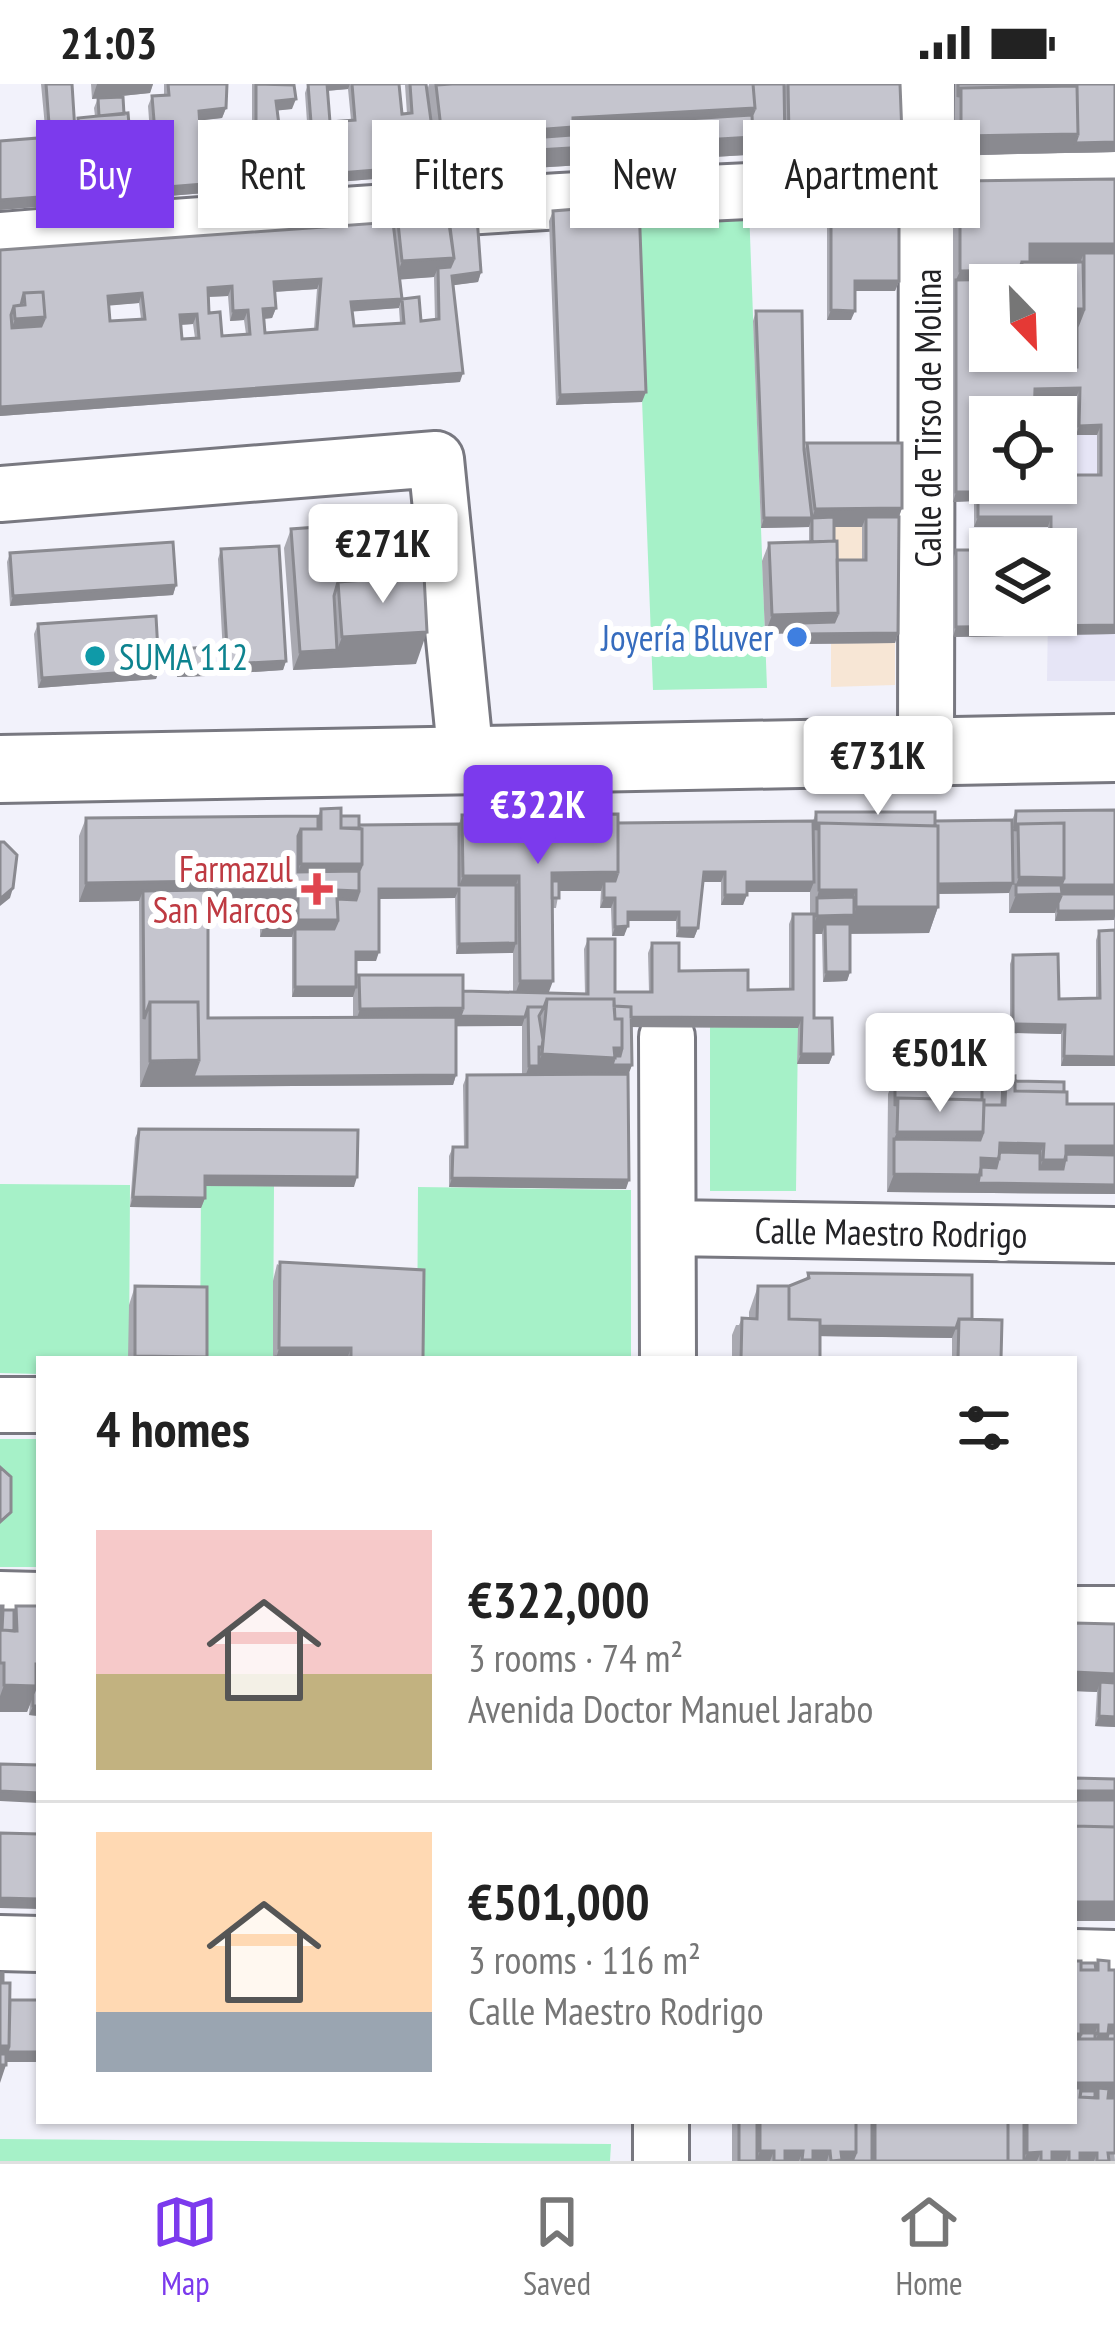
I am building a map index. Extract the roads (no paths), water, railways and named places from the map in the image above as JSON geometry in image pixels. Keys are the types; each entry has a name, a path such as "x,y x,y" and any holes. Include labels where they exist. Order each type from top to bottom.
{"street":[{"name":"Calle de Tirso de Molina","path":"927,84 927,120"},
{"path":"980,181 1115,179"},
{"path":"0,240 473,204 743,191"},
{"name":"Calle de Tirso de Molina","path":"926,752 928,228"},
{"path":"0,494 436,459 466,759"},
{"path":"0,769 1115,748"},
{"path":"668,1037 668,1356"},
{"name":"Calle Maestro Rodrigo","path":"668,1228 1115,1235"},
{"path":"0,1405 36,1405"},
{"path":"0,1599 36,1600"},
{"path":"1077,1614 1115,1614"},
{"path":"0,1943 36,1944"},
{"path":"1077,1957 1115,1958"},
{"path":"661,2124 662,2161"}],"place":[{"name":"Joyería Bluver","path":"797,637"},
{"name":"SUMA 112","path":"95,656"},
{"name":"Farmazul San Marcos","path":"317,889"}]}
